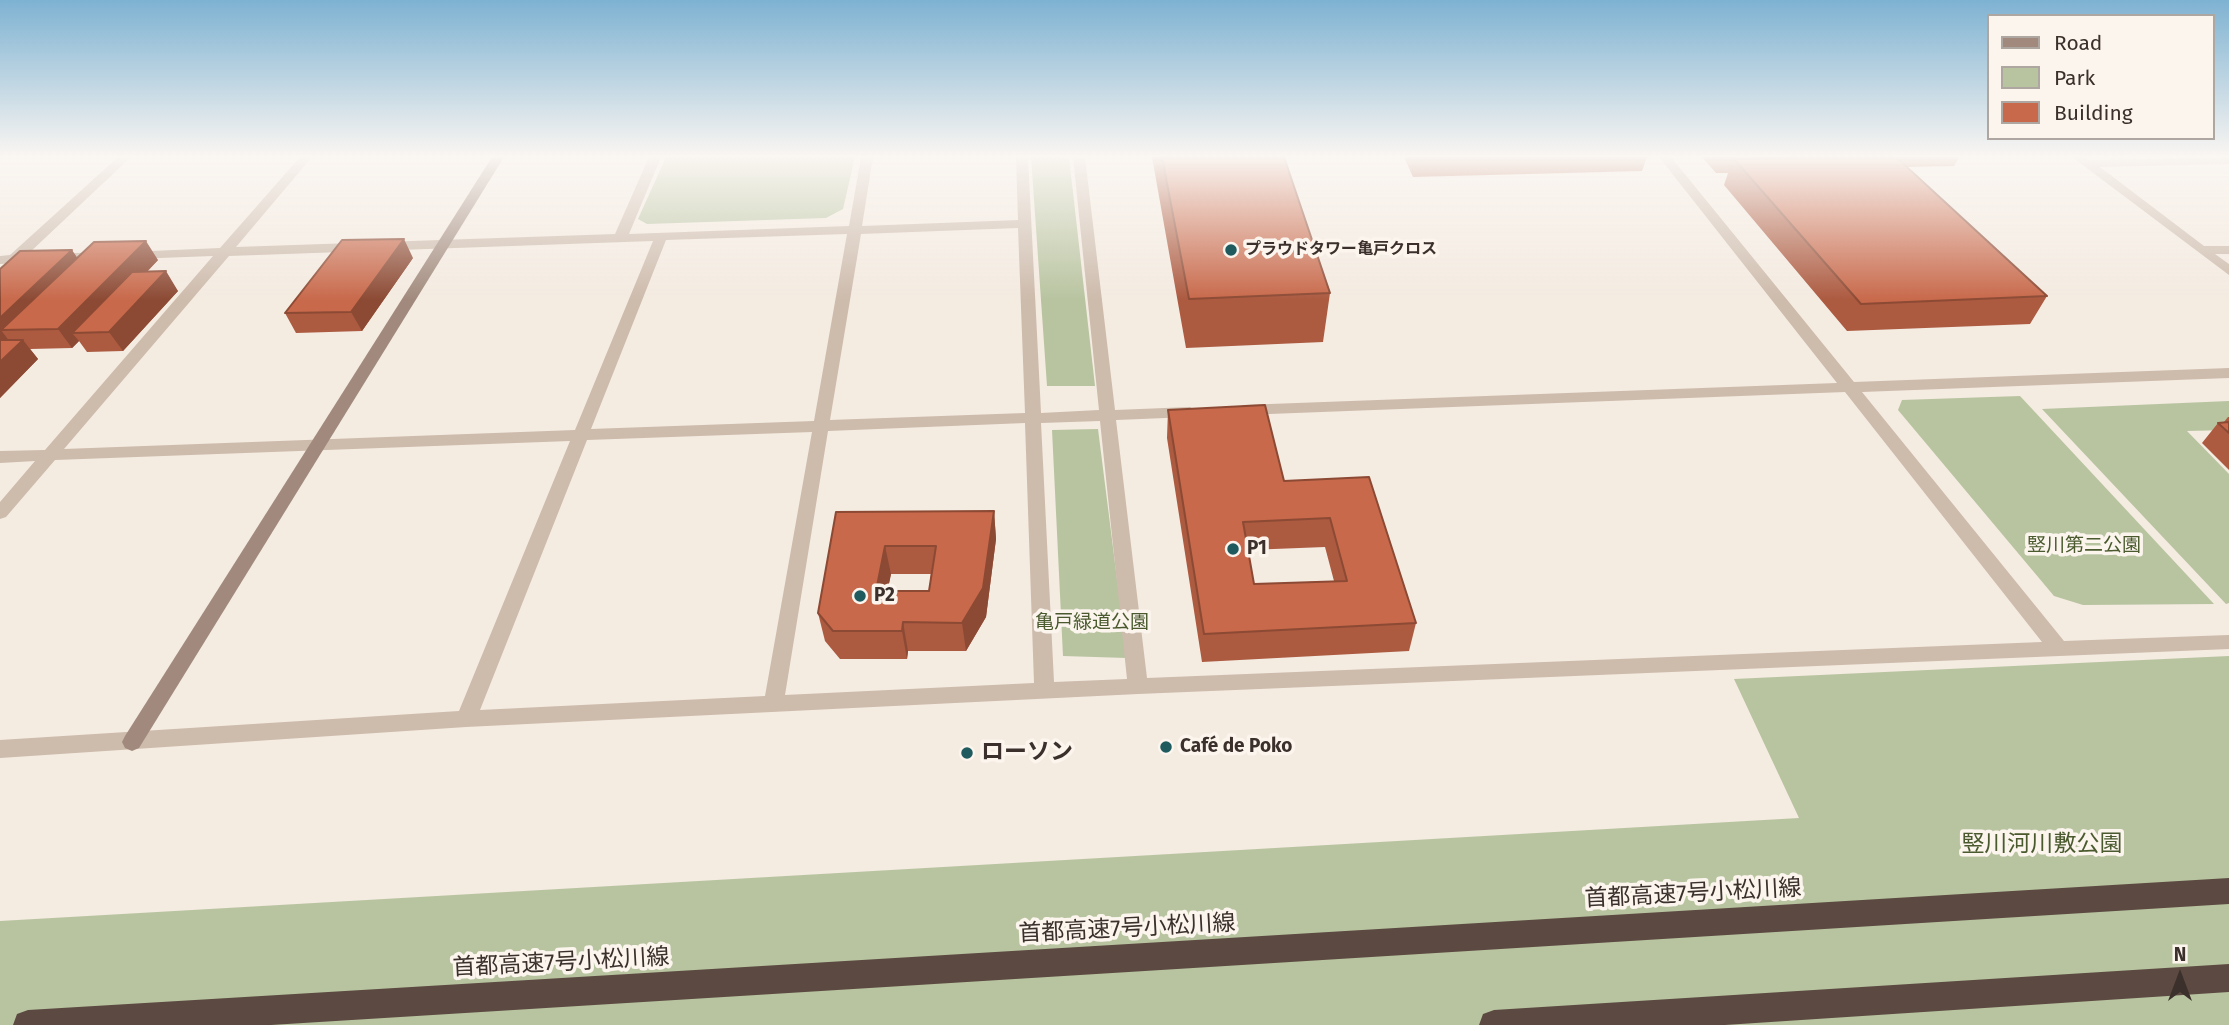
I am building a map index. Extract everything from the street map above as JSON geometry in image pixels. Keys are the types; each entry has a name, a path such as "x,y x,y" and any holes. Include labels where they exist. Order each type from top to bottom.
{"highway":[{"name":"首都高速7号小松川線","path":"29,1025 2229,891"},
{"path":"1494,1025 2229,978"}],"street":[{"path":"0,272 7,259 70,205"},
{"path":"0,513 265,205"},
{"path":"132,742 468,205"},
{"path":"620,238 634,205"},
{"path":"773,706 859,205"},
{"path":"1024,205 1044,692"},
{"path":"1084,205 1139,686"},
{"path":"1703,205 2059,649"},
{"path":"2141,205 2229,271"},
{"path":"7,259 1025,224"},
{"path":"466,719 661,237"},
{"path":"2201,250 2229,250"},
{"path":"1233,411 2229,373"},
{"path":"0,457 1205,412"},
{"path":"0,749 466,719 1139,686 2229,642"}],"green space":[{"path":"644,205 844,205 843,209 826,218 647,224 638,219"},
{"path":"1034,205 1074,205 1095,386 1047,386"},
{"name":"竪川第二公園","path":"2020,396 2214,604 2083,605 2054,596 1898,410 1902,400"},
{"path":"2229,401 2229,430 2187,431 2229,474 2229,603 2226,604 2042,409"},
{"name":"亀戸緑道公園","path":"1098,429 1127,658 1063,656 1052,430"},
{"name":"竪川河川敷公園","path":"2229,656 2229,1025 0,1025 0,921 1799,818 1734,679"}],"building":[{"path":"1171,205 1300,205 1330,293 1189,299"},
{"path":"1774,205 1948,205 2047,296 1861,304"},
{"path":"404,239 351,312 285,313 342,240"},
{"path":"146,241 58,329 1,330 94,242"},
{"path":"72,250 0,318 0,269 20,251"},
{"path":"166,271 109,332 72,333 132,272"},
{"path":"0,340 23,340 0,362"},
{"name":"P1","path":"1265,405 1284,481 1369,477 1416,623 1204,634 1168,410","holes":["1330,518 1347,581 1254,584 1243,522"]},
{"path":"2229,422 2229,433 2218,423"},
{"path":"994,511 983,588 962,623 903,622 902,631 833,631 818,613 836,512","holes":["885,546 936,546 929,591 876,591"]}],"place":[{"name":"プラウドタワー亀戸クロス","path":"1231,250"},
{"name":"P1","path":"1233,549"},
{"name":"P2","path":"860,596"},
{"name":"Café de Poko","path":"1166,747"},
{"name":"ローソン","path":"967,753"}]}
